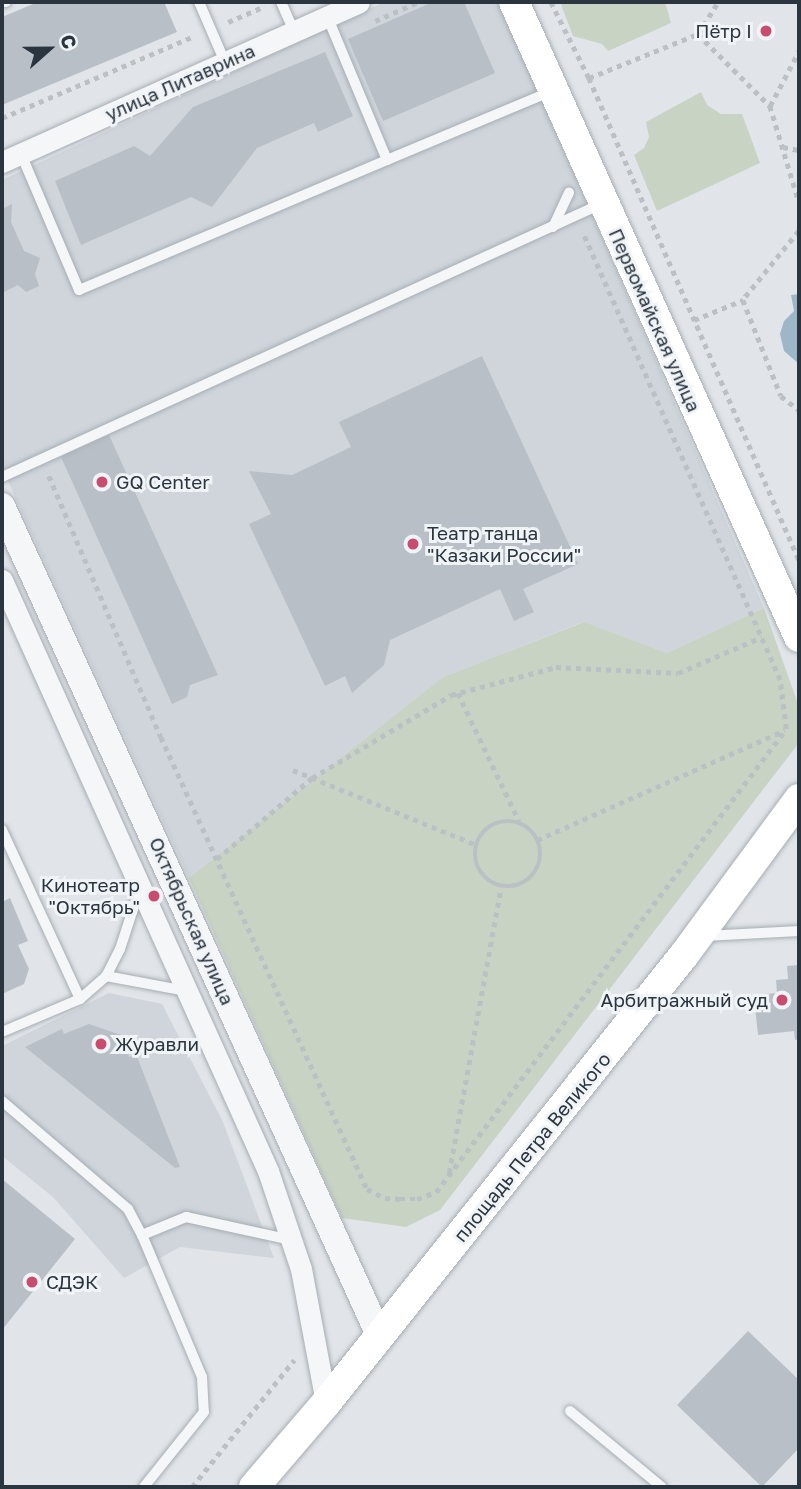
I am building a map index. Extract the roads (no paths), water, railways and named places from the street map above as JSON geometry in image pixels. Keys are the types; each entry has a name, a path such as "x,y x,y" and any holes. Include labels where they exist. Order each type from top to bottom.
{"main road":[{"name":"Первомайская улица","path":"514,2 554,90 589,209 799,637"},
{"name":"площадь Петра Великого","path":"254,1487 380,1337 698,936 799,799"}],"street":[{"name":"улица Литаврина","path":"11,158 359,2"},
{"name":"Октябрьская улица","path":"2,506 380,1337"},
{"path":"2,580 268,1171 291,1240 315,1335 326,1403"},
{"path":"268,1171 297,1154"}],"lane":[{"path":"198,2 225,62"},
{"path":"281,2 294,31"},
{"path":"327,16 387,160"},
{"path":"11,158 79,290 554,90"},
{"path":"553,227 569,192"},
{"path":"2,477 589,209"},
{"path":"2,830 80,999"},
{"path":"2,1032 80,999 106,976 120,949 140,888"},
{"path":"698,936 799,931"},
{"path":"106,976 187,991"},
{"path":"2,1101 128,1209 142,1235 202,1377 204,1412 144,1487"},
{"path":"142,1235 186,1217 291,1240"},
{"path":"570,1411 662,1487"}],"water":[{"path":"799,294 799,364 784,351 780,334 784,321 794,311 791,295"}],"place":[{"name":"Пётр I","path":"766,31"},
{"name":"GQ Center","path":"102,482"},
{"name":"Театр танца \"Казаки России\"","path":"413,544"},
{"name":"Кинотеатр \"Октябрь\"","path":"154,896"},
{"name":"Арбитражный суд","path":"782,1000"},
{"name":"Журавли","path":"101,1044"},
{"name":"СДЭК","path":"32,1282"}]}
